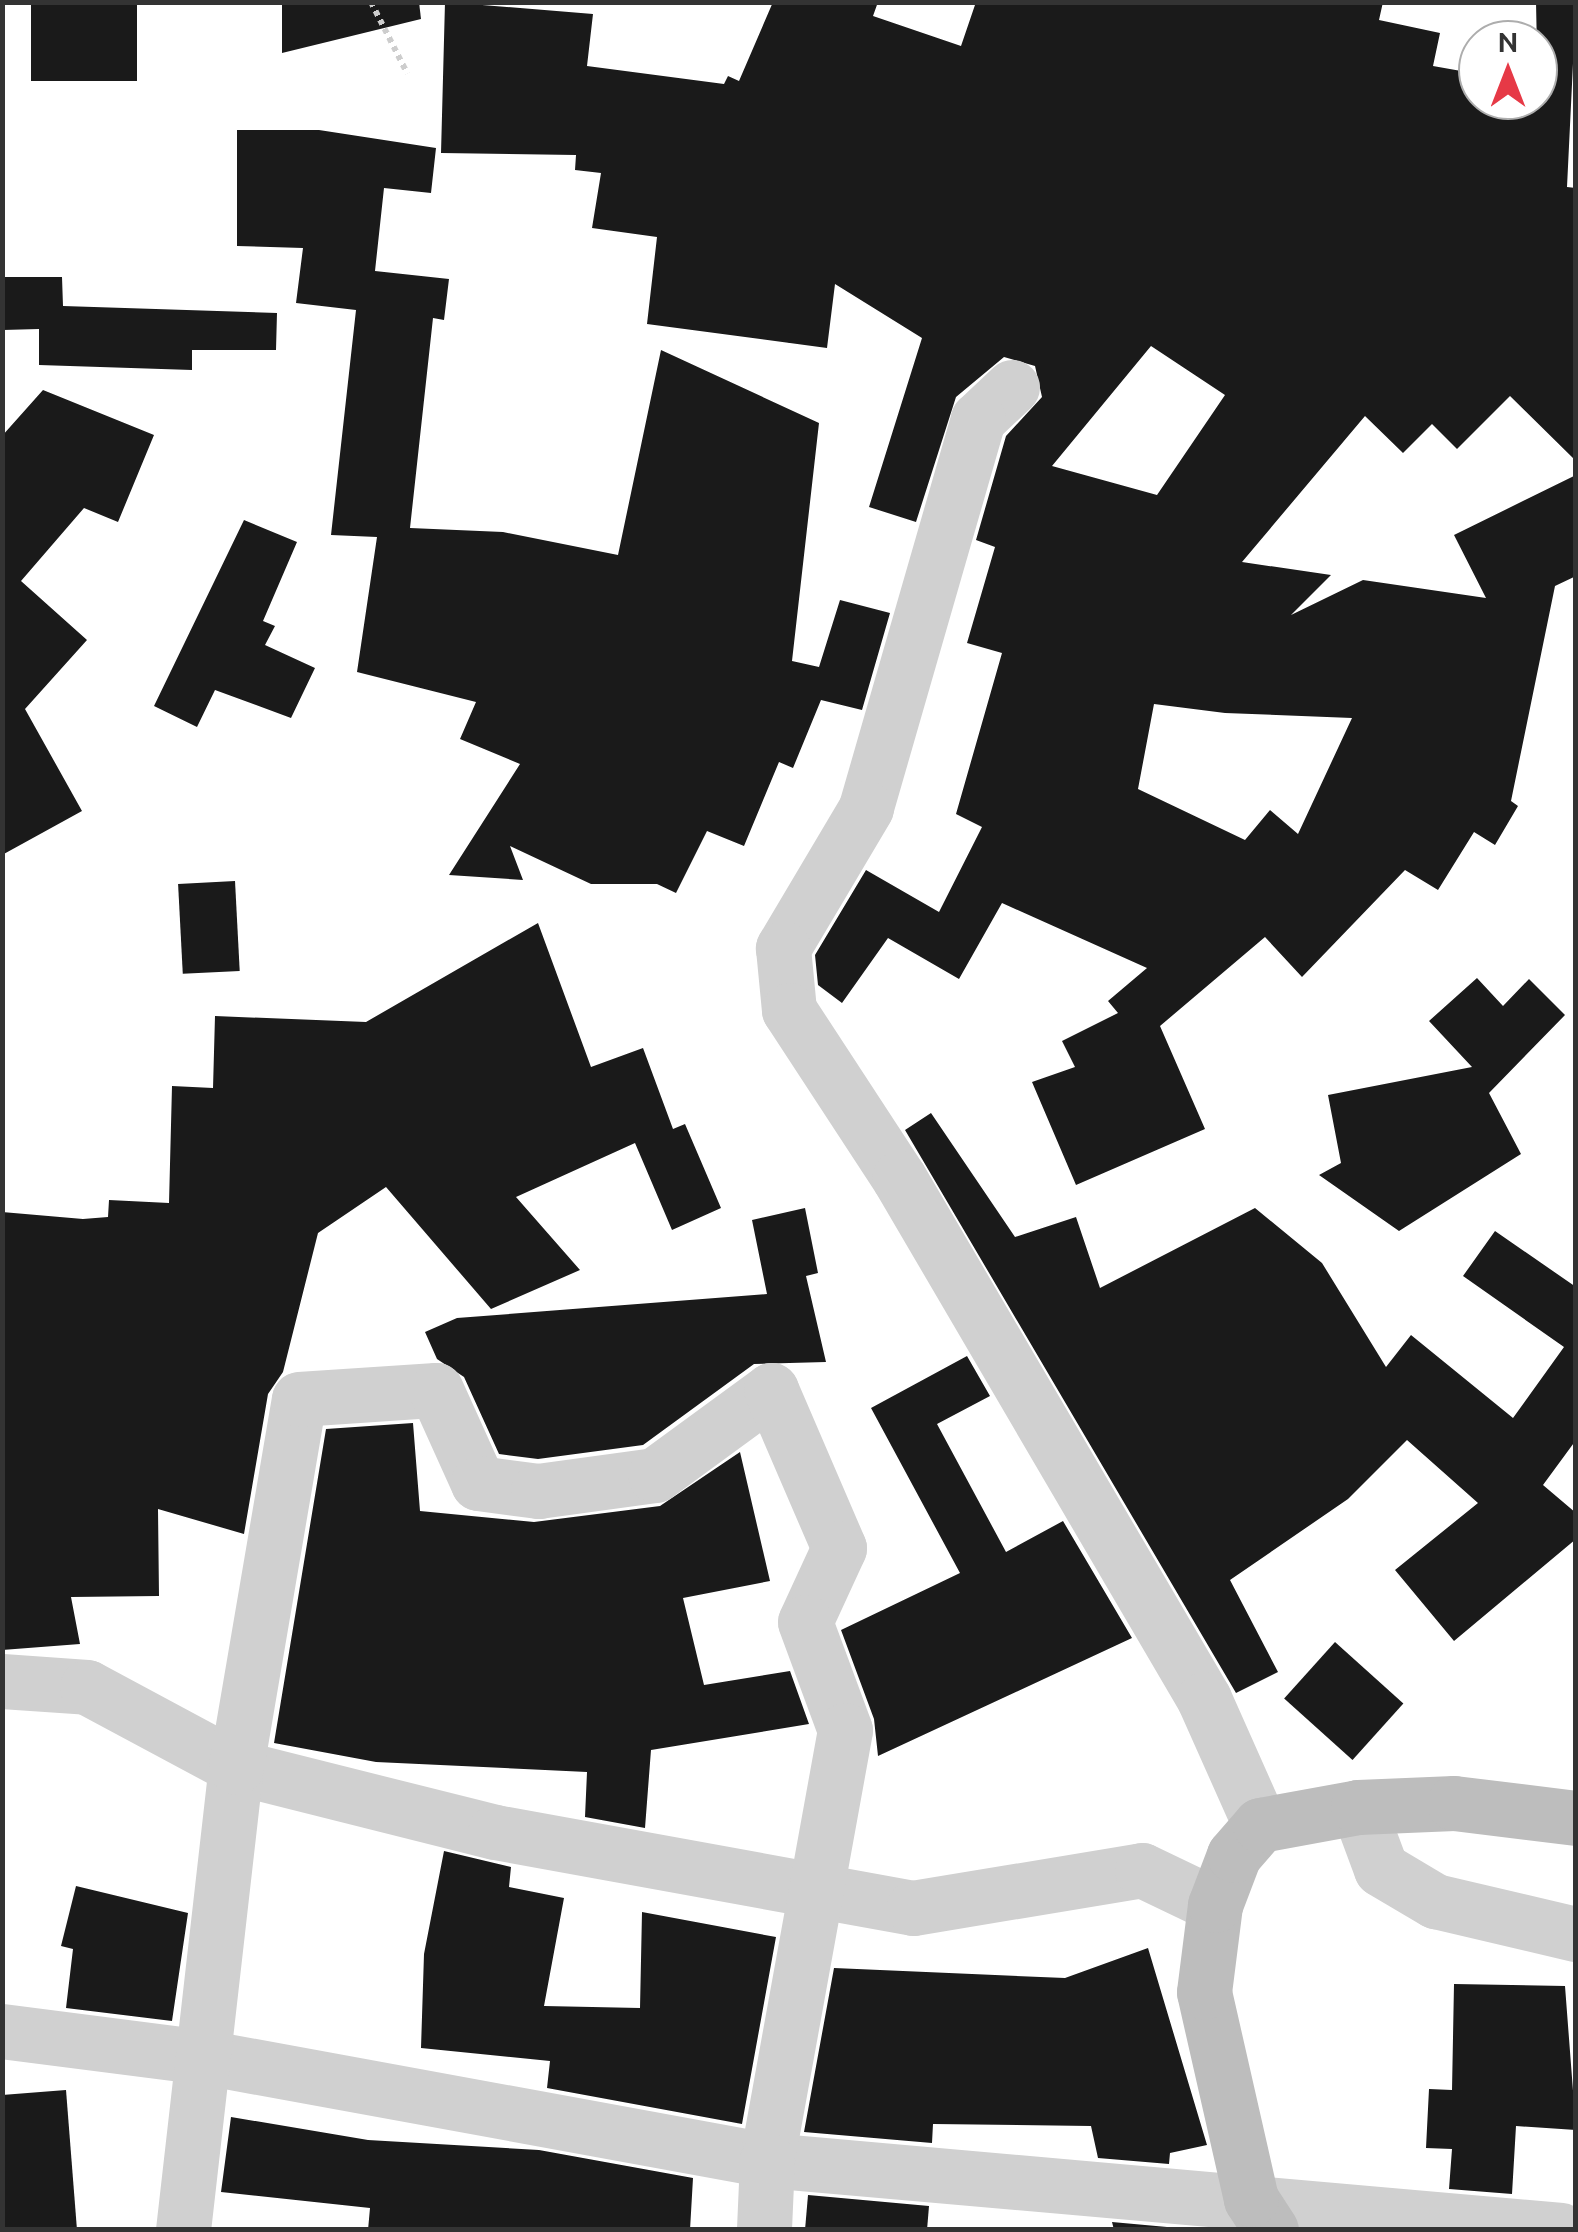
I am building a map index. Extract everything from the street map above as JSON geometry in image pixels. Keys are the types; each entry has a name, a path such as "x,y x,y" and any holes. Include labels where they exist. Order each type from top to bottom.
{"street":[{"path":"1012,386 978,419 866,808 783,948 789,1010 899,1178 1194,1682 1260,1825"},
{"path":"183,2230 236,1767 299,1398 436,1390 478,1483 538,1491 655,1474 771,1390 839,1548 805,1622 844,1730 767,2160 764,2230"},
{"path":"2,1680 87,1687 236,1767 495,1832 913,1908 1142,1870 1215,1905"},
{"path":"1261,2214 1204,1992 1215,1905 1234,1855 1260,1825 1358,1807 1454,1804 1576,1818"},
{"path":"1358,1807 1381,1870 1436,1901 1576,1934"},
{"path":"2,2032 204,2057 767,2160 1261,2214 1561,2230"}],"path":[{"path":"371,2 407,73"}],"building":[{"path":"31,2 137,2 137,81 31,81"},
{"path":"282,2 419,2 421,19 282,53"},
{"path":"445,2 593,14 587,66 724,84 728,76 739,81 773,2 878,2 873,16 961,46 976,2 1383,2 1379,20 1440,33 1433,66 1458,70 1458,120 1558,120 1558,20 1536,20 1536,2 1576,2 1567,187 1576,188 1576,461 1510,396 1457,449 1432,424 1403,453 1365,416 1242,562 1331,575 1291,615 1363,580 1486,598 1454,535 1576,475 1576,576 1555,586 1511,801 1518,806 1495,845 1474,832 1438,890 1405,870 1302,977 1265,937 1160,1026 1205,1129 1076,1185 1032,1082 1075,1067 1062,1041 1118,1013 1108,1001 1147,968 1002,903 959,979 888,938 842,1003 818,985 815,955 866,870 939,912 982,827 956,814 1002,653 967,643 995,547 976,540 1006,436 1042,397 1035,366 1004,357 956,397 916,522 869,507 922,338 835,284 827,348 647,324 657,237 592,228 601,173 575,170 576,155 441,153","holes":["1151,346 1225,395 1157,495 1052,466","1154,704 1225,713 1352,718 1298,834 1270,810 1245,840 1138,789"]},
{"path":"237,130 319,130 436,148 431,193 384,188 375,271 449,279 444,320 433,318 410,528 503,532 618,555 661,350 819,423 792,661 819,667 840,600 890,613 862,710 821,700 793,768 779,762 744,846 707,831 676,893 657,884 591,884 510,846 523,880 449,875 520,764 460,739 476,702 357,672 377,537 331,535 356,310 296,303 303,248 237,246"},
{"path":"2,277 62,277 63,306 277,313 276,350 192,350 192,370 39,365 39,329 3,330"},
{"path":"43,390 154,435 118,522 84,508 21,581 87,640 25,709 82,811 2,855 2,436"},
{"path":"244,520 297,542 263,621 275,626 265,645 315,668 291,718 215,690 197,727 154,706"},
{"path":"235,881 240,971 183,974 178,884"},
{"path":"538,923 591,1067 643,1048 673,1129 685,1124 721,1208 672,1230 635,1143 516,1197 580,1270 491,1309 386,1187 318,1233 283,1372 268,1394 244,1534 158,1509 159,1596 71,1597 80,1644 2,1650 2,1212 83,1219 108,1217 109,1200 169,1203 172,1086 213,1088 215,1016 366,1022"},
{"path":"1477,978 1503,1006 1529,979 1565,1015 1489,1093 1521,1154 1399,1231 1319,1175 1341,1163 1328,1095 1472,1067 1429,1021"},
{"path":"931,1113 1015,1237 1076,1217 1100,1288 1255,1208 1322,1263 1386,1367 1411,1335 1513,1418 1564,1347 1463,1276 1495,1231 1576,1287 1576,1440 1543,1485 1576,1513 1576,1539 1454,1641 1395,1570 1478,1503 1407,1440 1348,1499 1230,1580 1278,1672 1236,1693 905,1130"},
{"path":"805,1208 818,1273 806,1276 826,1362 754,1364 643,1445 538,1459 499,1454 464,1377 437,1359 425,1332 457,1318 767,1294 752,1220"},
{"path":"967,1356 990,1396 937,1424 1006,1552 1063,1521 1132,1638 878,1756 874,1719 841,1630 960,1573 871,1408"},
{"path":"413,1423 420,1511 534,1522 660,1506 740,1452 770,1581 683,1598 704,1685 790,1671 809,1724 651,1750 645,1828 585,1817 587,1772 376,1762 274,1743 326,1429"},
{"path":"1335,1642 1403,1704 1353,1760 1284,1698"},
{"path":"444,1851 511,1867 509,1887 564,1898 544,2006 640,2008 642,1912 776,1937 742,2124 547,2088 550,2061 421,2048 424,1954"},
{"path":"76,1886 188,1913 172,2021 66,2008 73,1949 61,1946"},
{"path":"1148,1948 1207,2145 1170,2153 1169,2164 1098,2158 1091,2126 933,2124 932,2143 804,2132 834,1968 1065,1978"},
{"path":"1454,1984 1565,1986 1576,2130 1516,2126 1512,2194 1449,2189 1452,2149 1426,2148 1429,2089 1452,2090"},
{"path":"66,2090 77,2230 2,2230 2,2095"},
{"path":"231,2117 368,2140 539,2150 693,2178 690,2230 368,2230 370,2208 221,2192"},
{"path":"808,2195 929,2206 927,2230 805,2230"},
{"path":"1112,2222 1167,2227 1167,2230 1114,2230"}]}
